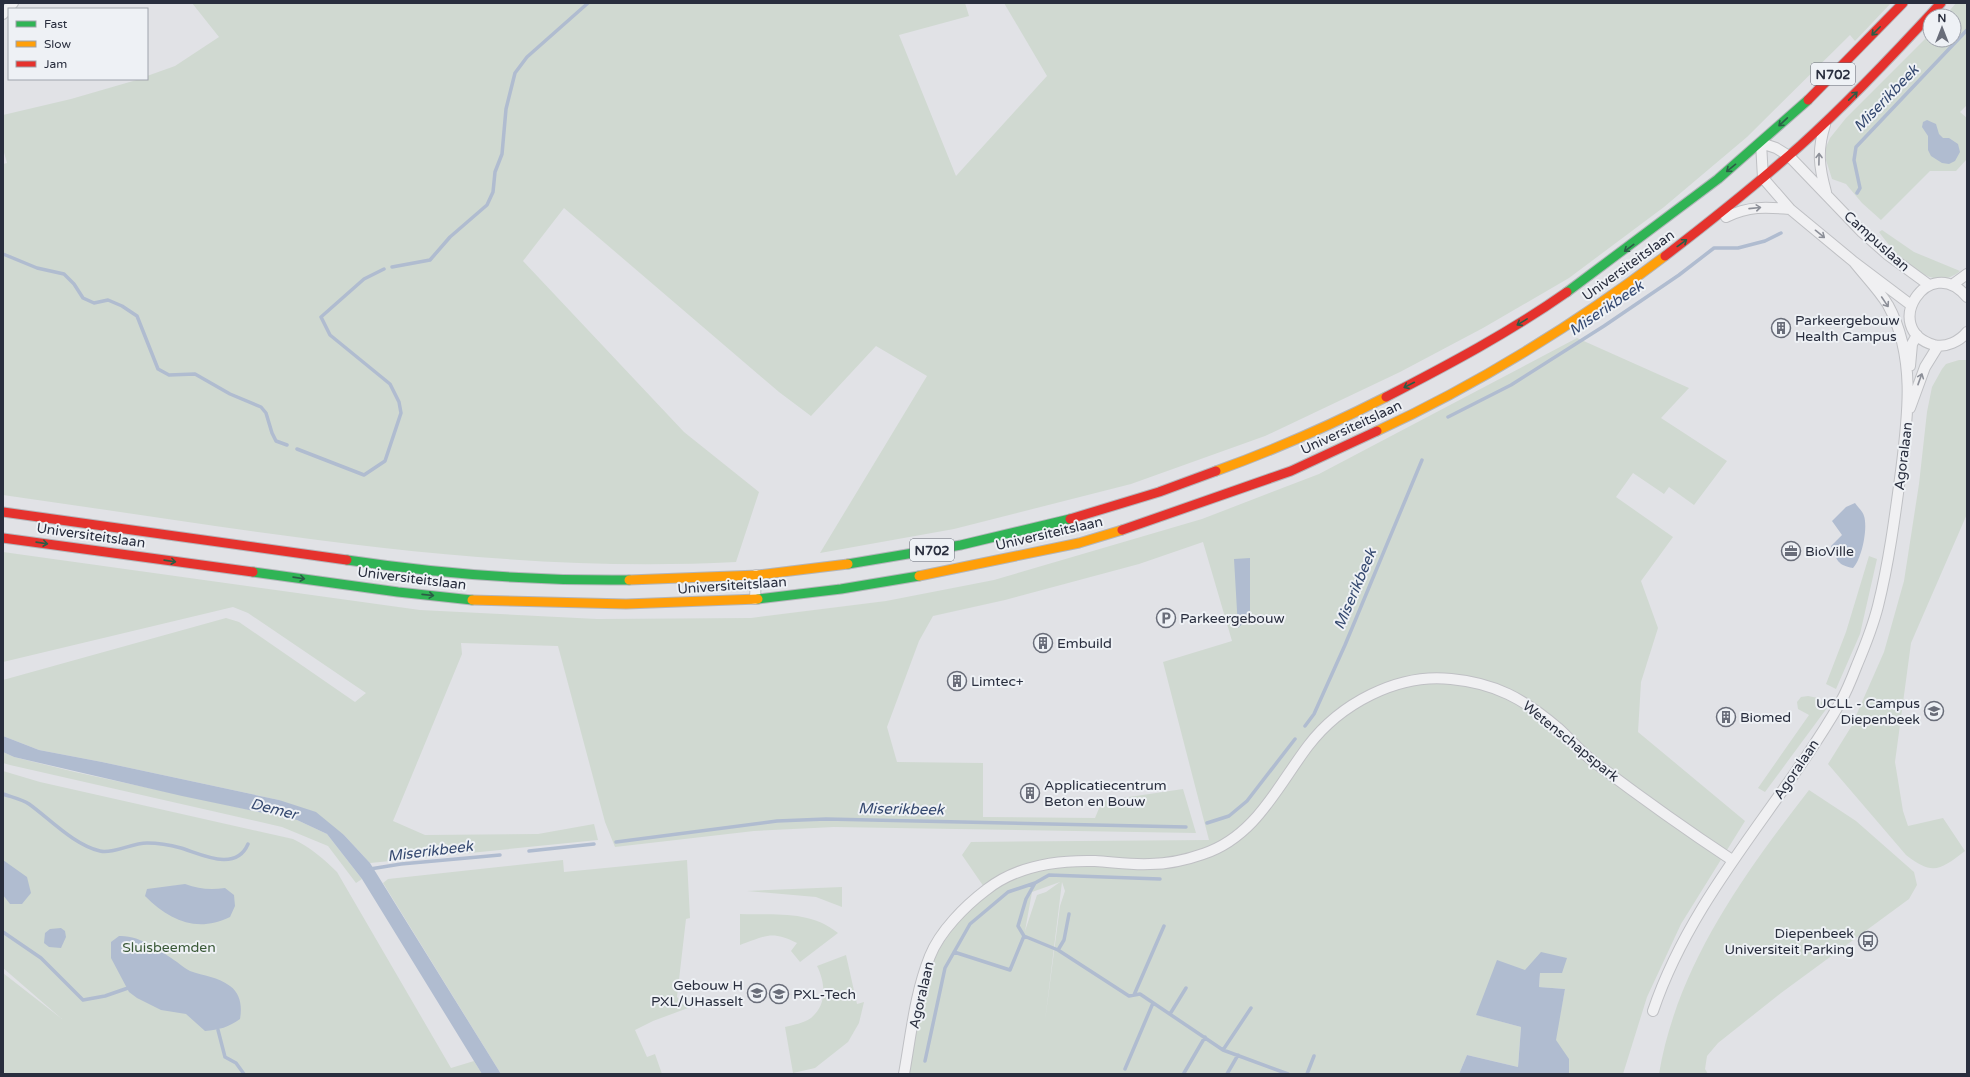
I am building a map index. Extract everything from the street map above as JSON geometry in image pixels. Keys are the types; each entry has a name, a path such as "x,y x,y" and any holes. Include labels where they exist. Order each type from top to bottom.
{"highway":[{"name":"Universiteitslaan","path":"3,512 195,540 300,552 403,568 496,577 602,580 756,575 863,562 953,546 1074,518 1141,498 1216,472 1318,431 1454,362 1533,315 1609,262 1681,208 1761,143 1903,3"},
{"name":"Universiteitslaan","path":"3,538 400,592 494,601 657,604 755,599 906,580 1081,542 1152,521 1298,468 1441,400 1578,319 1706,226 1789,156 1825,124 1888,62 1941,3"}],"street":[{"name":"Campuslaan","path":"1825,124 1822,136 1819,168 1827,194"},
{"name":"Campuslaan","path":"1761,143 1776,148 1789,156 1862,232 1888,255 1928,285"},
{"path":"1761,143 1763,178"},
{"name":"Campuslaan","path":"1763,178 1790,209 1854,262 1911,305"},
{"path":"1706,226 1742,209 1764,207 1790,209"},
{"name":"Campuslaan","path":"1854,262 1887,304 1895,322"},
{"path":"1952,285 1967,274"},
{"path":"1966,336 1951,344 1938,346 1927,343 1917,335 1910,321 1911,305 1918,293 1928,285 1936,283 1952,285 1967,297"},
{"name":"Agoralaan","path":"1653,1011 1666,976 1703,905 1732,860 1756,830 1840,702 1864,648 1878,608 1887,565 1908,414 1907,376 1903,343 1895,322"},
{"name":"Agoralaan","path":"1907,376 1912,344 1917,335"},
{"name":"Agoralaan","path":"1908,414 1925,367 1938,346"},
{"path":"755,599 756,575"},
{"name":"Wetenschapspark","path":"986,889 1017,872 1062,862 1093,861 1157,864 1173,863 1207,852 1226,843 1247,829 1274,797 1310,744 1350,707 1376,691 1411,680 1448,678 1484,684 1522,700 1557,728 1596,763 1670,819 1732,860"},
{"name":"Agoralaan","path":"904,1074 918,998 930,954 962,912 986,889"}],"green space":[{"path":"192,3 965,3 969,16 899,35 956,176 1047,76 1004,3 1891,3 1855,41 1850,35 1747,137 1664,207 1569,278 1483,328 1400,372 1265,436 1131,484 954,529 820,553 927,376 876,346 811,416 779,392 564,208 523,261 684,432 759,492 736,562 644,564 552,562 368,546 277,535 3,495 3,164 7,163 3,149 3,115 71,99 137,80 148,80 148,76 175,66 219,37"},
{"path":"1956,3 1967,3 1967,105 1960,112 1967,118 1967,159 1956,171 1930,171 1881,220 1862,203 1846,184 1832,179 1826,160 1826,147 1830,138 1846,118 1922,42 1922,48 1962,48 1962,8 1952,8"},
{"path":"1882,230 1914,252 1960,271 1949,277 1937,279 1926,275 1904,261 1894,251 1879,232"},
{"path":"1577,338 1689,388 1661,418 1727,461 1694,505 1669,487 1664,494 1633,473 1616,497 1673,537 1641,581 1658,628 1641,682 1638,732 1745,821 1681,924 1647,997 1623,1074 1569,1074 1568,1059 1555,1040 1565,989 1539,987 1540,973 1562,973 1525,970 1477,1015 1521,1027 1518,1067 1467,1055 1459,1074 908,1074 925,983 937,951 984,887 962,855 971,842 1209,840 1163,662 1232,641 1203,542 1139,564 1005,600 933,616 919,641 887,727 897,762 983,763 983,817 1095,818 1102,801 1183,789 1196,833 834,827 754,831 615,847 605,822 558,646 461,643 462,654 393,821 425,835 538,834 594,824 598,840 370,863 344,835 279,800 39,750 3,736 3,680 226,618 239,622 355,702 366,693 248,613 233,607 3,662 3,552 420,610 597,619 751,618 886,601 994,580 1202,519 1319,474","holes":["1060,882 1046,892 1037,895 1025,931 1032,892","1062,882 1065,891 1060,906 1045,1021"]},
{"path":"1959,360 1967,360 1967,514 1911,643 1895,762 1903,811 1908,826 1943,818 1965,851 1949,863 1936,868 1930,868 1915,862 1906,855 1828,764 1851,727 1884,652 1904,581 1919,484 1927,412 1932,387 1946,364"},
{"path":"1869,556 1877,559 1860,634 1836,689 1826,684 1846,632"},
{"path":"1808,696 1818,698 1827,708 1765,792 1758,788 1809,715 1798,709 1797,702 1801,697"},
{"path":"3,752 14,757 75,772 297,820 327,834 362,879 356,883 328,846 282,827 10,765 3,763"},
{"name":"Sluisbeemden","path":"3,771 40,782 293,839 305,846 322,858 337,872 451,1068 474,1061 482,1074 3,1074 3,973 62,1019 3,968"},
{"path":"1809,790 1856,821 1914,872 1917,885 1909,899 1781,993 1718,1043 1707,1056 1705,1069 1708,1074 1659,1074 1668,1034 1681,996 1697,959 1716,923 1761,855"},
{"path":"563,860 564,872 687,860 690,918 686,919 677,997 688,1008 653,1021 635,1030 647,1057 655,1054 662,1074 501,1074 383,883 388,879"},
{"path":"842,887 842,907 816,897 747,891"},
{"path":"740,914 778,914 804,917 816,920 838,933 800,962 791,951 797,943 781,937 768,936 740,945"},
{"path":"846,955 857,1004 864,1002 859,1023 848,1042 815,1068 793,1073 785,1027 808,1020 820,1006 823,986 817,966"}],"water":[{"path":"1927,120 1936,124 1939,134 1943,138 1949,138 1958,144 1960,152 1955,161 1949,164 1942,163 1931,156 1928,150 1928,136 1922,127 1923,122"},
{"path":"1855,503 1863,514 1865,521 1865,535 1859,558 1853,568 1848,567 1838,561 1831,546 1842,535 1832,521 1846,507"},
{"path":"1250,558 1250,617 1238,628 1234,559"},
{"name":"Demer","path":"3,736 39,750 279,800 316,812 344,835 370,863 501,1074 482,1074 362,879 327,834 297,820 182,796 14,757 3,752"},
{"path":"3,860 27,877 31,893 22,904 10,904 3,895"},
{"path":"185,884 205,889 225,888 234,895 235,906 230,917 218,922 206,924 184,922 164,912 145,896 147,889"},
{"path":"61,928 65,931 66,937 61,948 49,947 44,943 45,933 50,929"},
{"path":"119,936 135,938 150,944 190,971 216,979 230,986 239,997 241,1010 240,1019 224,1028 205,1031 186,1014 161,1010 137,998 129,992 111,958 111,942"},
{"path":"1541,952 1567,958 1562,973 1540,973 1539,987 1565,989 1556,1040 1569,1059 1569,1074 1459,1074 1467,1055 1518,1067 1521,1027 1476,1015 1497,960 1525,970"}],"waterway":[{"path":"392,267 430,260 450,237 487,205 493,192 495,172 502,154 506,109 515,73 527,57 588,3"},
{"name":"Miserikbeek","path":"1857,193 1860,188 1854,160 1856,147 1967,30"},
{"name":"Miserikbeek","path":"1448,417 1511,385 1604,326 1679,275 1714,248 1738,248 1765,241 1781,233"},
{"path":"3,254 37,268 64,274 74,284 83,298 94,303 108,300 122,306 137,316 158,369 169,375 195,374 230,394 261,407 266,413 276,441 287,445"},
{"path":"297,449 364,475 385,461 401,413 399,402 390,384 330,335 321,317 364,279 384,269"},
{"name":"Miserikbeek","path":"1305,726 1314,714 1345,645 1422,460"},
{"name":"Miserikbeek","path":"1207,823 1229,816 1247,801 1295,739"},
{"path":"3,794 26,802 81,843 100,851 111,851 141,843 155,843 181,848 209,857 227,859 236,857 243,852 248,844"},
{"name":"Miserikbeek","path":"616,842 777,821 826,819 1186,827"},
{"name":"Miserikbeek","path":"529,851 594,844"},
{"name":"Miserikbeek","path":"370,869 401,864 500,855"},
{"path":"925,1061 945,968 970,924 1008,892 1035,883 1049,875 1160,879"},
{"path":"1035,883 1026,899 1018,926 1024,936 1058,950 1129,996 1140,994 1223,1050 1288,1074"},
{"path":"1058,950 1064,940 1069,914"},
{"path":"1134,995 1164,926"},
{"path":"3,932 41,958 83,1000 105,996 128,988"},
{"path":"954,952 1010,970 1024,936"},
{"path":"1170,1014 1186,988"},
{"path":"1125,1069 1153,1003"},
{"path":"1223,1050 1251,1008"},
{"path":"218,1030 225,1057 236,1063 244,1074"},
{"path":"1184,1073 1205,1037"},
{"path":"1227,1074 1238,1055"},
{"path":"1307,1074 1314,1056"}],"traffic: fast":[{"path":"1567,292 1718,179 1808,100"},
{"path":"848,564 961,545 1070,519"},
{"path":"347,560 488,576 629,580"},
{"path":"253,572 398,592 472,600"},
{"path":"758,599 841,589 919,576"}],"traffic: slow":[{"path":"1377,431 1451,394 1526,351 1598,305 1665,256"},
{"path":"1216,471 1302,437 1386,397"},
{"path":"919,576 1079,543 1122,530"},
{"path":"629,580 758,575 848,564"},
{"path":"472,600 626,604 758,599"}],"traffic: jam":[{"path":"1808,100 1903,3"},
{"path":"1665,256 1734,202 1801,145 1872,76 1941,3"},
{"path":"1386,397 1501,334 1567,292"},
{"path":"1122,530 1291,471 1377,431"},
{"path":"1070,519 1159,492 1216,471"},
{"path":"3,512 347,560"},
{"path":"3,538 253,572"}],"place":[{"name":"Parkeergebouw Health Campus","path":"1781,328"},
{"name":"BioVille","path":"1791,551"},
{"name":"Parkeergebouw","path":"1166,618"},
{"name":"Embuild","path":"1043,643"},
{"name":"Limtec+","path":"957,681"},
{"name":"UCLL - Campus Diepenbeek","path":"1934,711"},
{"name":"Biomed","path":"1726,717"},
{"name":"Applicatiecentrum Beton en Bouw","path":"1030,793"},
{"name":"Diepenbeek Universiteit Parking","path":"1868,941"},
{"name":"Gebouw H PXL/UHasselt","path":"757,993"},
{"name":"PXL-Tech","path":"779,994"}]}
